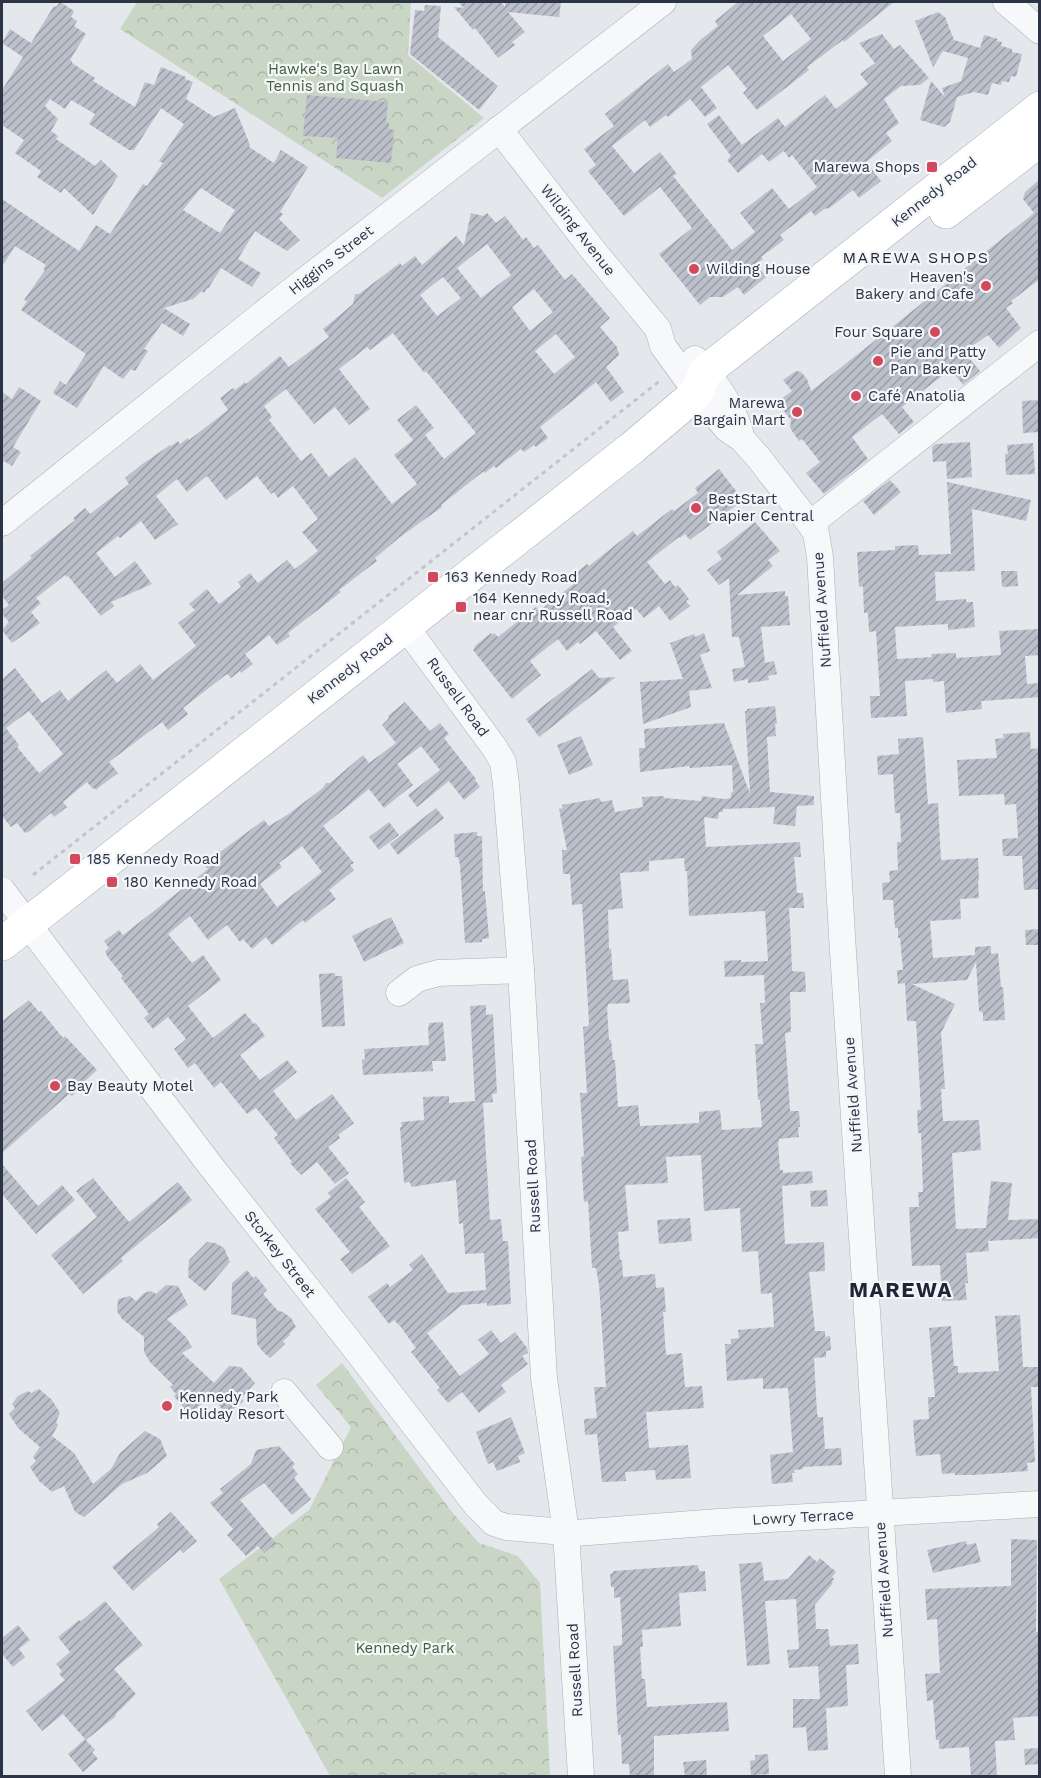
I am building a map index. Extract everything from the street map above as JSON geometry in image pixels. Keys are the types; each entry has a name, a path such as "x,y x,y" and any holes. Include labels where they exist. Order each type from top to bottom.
{"main road":[{"name":"Kennedy Road","path":"2,944 640,441 707,384 805,320 1035,117"}],"street":[{"name":"Higgins Street","path":"2,523 285,296 663,2"},
{"path":"1006,2 1040,31"},
{"path":"1013,2 1040,13"},
{"name":"Wilding Avenue","path":"499,129 592,249 658,329 663,346 707,384"},
{"path":"810,524 1040,343"},
{"name":"Nuffield Avenue","path":"707,384 737,420 742,439 816,533 820,557 843,952 898,1776"},
{"name":"Russell Road","path":"405,626 494,747 502,762 506,784 521,970 544,1378 566,1532 581,1776"},
{"name":"Storkey Street","path":"2,890 203,1156 476,1505 494,1523 506,1527 566,1532"},
{"path":"399,993 417,979 438,974 521,970"},
{"path":"284,1392 330,1447"},
{"name":"Lowry Terrace","path":"566,1532 1040,1504"}],"path":[{"path":"33,875 662,380 664,375"}],"green space":[{"name":"Hawke's Bay Lawn Tennis and Squash","path":"137,2 411,2 408,55 484,118 382,198 120,29"},
{"name":"Kennedy Park","path":"342,1363 451,1511 479,1543 518,1556 540,1583 550,1776 330,1776 219,1579 309,1510 351,1427 316,1385"}],"building":[{"path":"60,2 74,11 71,17 77,21 74,26 86,34 70,60 95,78 93,81 135,107 145,82 154,85 161,67 186,77 185,79 193,82 186,99 214,117 235,108 249,147 274,163 281,150 308,167 280,212 283,214 279,219 300,240 287,251 255,231 238,259 261,273 252,287 221,268 204,293 202,291 193,299 164,308 190,324 183,336 162,323 144,349 148,351 135,371 131,369 123,379 104,366 77,408 53,393 60,381 66,385 86,354 21,310 27,301 24,300 45,270 43,269 46,265 15,246 2,267 2,199 79,251 96,225 110,234 143,184 147,186 163,163 159,161 184,124 161,108 134,150 129,150 89,124 95,114 71,100 65,109 50,99 45,106 58,119 51,131 58,136 56,139 95,166 101,160 118,176 93,215 64,188 61,193 37,177 41,171 15,153 24,140 2,125 2,90 23,57 2,43 10,29 31,43 54,6 56,7","holes":["201,188 235,210 220,233 183,210"]},
{"path":"458,2 501,2 505,7 505,2 561,2 559,17 508,12 525,32 512,42 515,45 498,58 475,28 473,30 454,7 464,8"},
{"path":"738,2 894,2 844,42 843,40 807,67 809,70 757,110 743,93 747,89 728,65 701,87 717,108 705,117 690,99 668,117 666,115 650,127 645,120 612,146 634,173 660,152 677,174 673,176 732,250 755,232 740,213 772,188 789,209 817,187 792,155 789,158 784,151 769,162 762,154 738,173 727,160 731,156 707,124 719,115 742,145 778,118 785,127 825,95 836,109 868,84 860,74 875,63 859,43 882,34 894,49 900,45 929,78 920,85 901,86 884,99 899,123 886,133 892,141 866,162 881,181 859,198 853,190 815,216 811,211 780,235 784,240 761,257 763,259 756,264 766,277 744,295 738,287 723,297 710,297 700,305 659,254 692,228 660,187 624,216 588,171 596,165 584,149 614,126 605,114 668,64 674,72 692,59 691,50 718,26 715,21","holes":["791,14 811,39 783,61 763,36"]},
{"path":"425,5 441,6 438,37 498,86 479,110 410,54 415,10 424,11"},
{"path":"938,12 945,17 954,40 980,48 984,35 998,39 997,41 1002,42 1001,46 1012,49 1012,52 1022,54 1016,77 1011,76 1009,82 1002,81 1001,85 992,83 988,95 974,92 957,97 950,122 944,127 920,120 931,81 945,97 942,88 961,81 968,58 943,51 933,67 915,21"},
{"path":"307,95 388,102 386,122 389,122 389,129 394,130 391,163 336,158 338,138 303,136"},
{"path":"1040,179 1040,279 1011,301 1013,303 1006,308 1021,328 999,348 988,335 964,352 980,371 963,385 951,369 902,407 914,422 899,434 882,414 852,437 868,459 824,494 806,473 820,462 802,439 799,441 790,428 791,420 777,402 792,391 783,380 796,371 801,372 807,379 811,391 1034,213 1023,199 1025,192"},
{"path":"471,213 483,216 487,213 496,223 505,216 523,240 526,237 534,248 538,245 565,280 572,274 610,318 600,327 617,347 619,355 606,367 624,392 611,402 596,382 540,427 548,438 524,452 521,449 496,468 494,466 485,473 484,471 441,505 442,507 375,558 377,561 288,633 290,636 277,645 269,635 245,654 253,664 231,678 227,674 183,708 188,714 168,730 162,722 109,762 118,773 96,790 87,782 63,802 67,807 54,817 51,813 30,831 25,833 17,823 11,827 2,816 2,679 15,668 42,703 60,690 68,701 106,670 117,683 140,664 153,680 196,646 178,623 195,610 189,604 207,589 219,604 241,587 238,582 250,573 258,583 287,560 295,569 318,551 302,532 318,519 293,486 278,498 274,492 271,494 257,476 226,500 207,476 187,492 177,479 156,496 178,524 155,540 141,521 96,553 115,577 135,561 152,584 111,602 114,606 101,616 65,575 36,598 41,603 31,612 40,623 12,643 2,630 9,622 2,614 2,610 9,605 2,596 2,583 32,558 30,556 75,520 73,518 85,508 90,514 129,484 125,478 141,465 170,445 178,441 180,444 188,438 189,440 228,410 220,398 233,388 235,390 245,382 246,384 280,356 289,367 329,337 323,329 353,304 355,294 359,294 400,263 402,266 415,256 422,265 456,236 464,245","holes":["487,244 511,275 481,298 457,268","443,277 461,298 437,316 420,295","534,289 553,312 530,331 512,307","393,333 476,433 444,459 425,435 434,428 416,405 397,420 413,440 394,455 417,484 392,504 355,457 329,477 311,453 301,461 269,420 272,417 264,406 286,389 314,424 335,407 349,425 370,409 339,369 367,347 370,350","556,334 575,357 554,374 535,351","29,711 63,754 39,773 17,747 19,745 6,728"]},
{"path":"19,387 41,401 13,447 21,452 12,466 4,461 2,465 2,392 12,399"},
{"path":"1040,400 1040,432 1023,433 1022,401"},
{"path":"970,442 972,477 947,479 946,461 933,462 932,447 936,444"},
{"path":"1033,443 1035,474 1006,475 1007,445"},
{"path":"719,469 743,500 690,540 685,534 679,537 647,562 665,584 670,580 675,587 678,585 689,599 686,601 690,606 670,621 659,606 644,618 636,609 613,627 632,651 620,660 596,631 567,651 558,639 530,661 541,675 512,699 473,650 476,645 491,633 498,637 536,607 539,611 579,580 575,574 587,564 589,566 633,531 637,536 672,509 674,511 698,493 695,488"},
{"path":"890,480 901,492 874,515 863,501"},
{"path":"947,482 1031,500 1026,521 972,509 975,571 935,572 936,601 966,599 966,602 973,602 975,627 948,630 948,624 895,627 897,659 956,653 956,658 1001,655 999,631 1040,629 1040,655 1025,656 1027,684 1040,683 1040,697 981,701 982,709 946,713 944,681 933,682 933,679 905,681 907,716 871,718 870,696 880,696 876,631 869,632 868,613 864,613 863,586 859,587 857,552 895,550 895,546 918,545 919,555 951,554"},
{"path":"755,522 780,551 768,560 773,566 737,595 785,591 785,596 788,596 790,625 761,627 765,663 774,661 777,674 768,676 769,680 748,683 748,679 734,682 732,669 745,667 739,637 732,637 729,578 719,585 707,570 722,559 717,552"},
{"path":"1001,571 1017,571 1018,586 1002,587"},
{"path":"704,633 710,651 700,655 712,688 689,691 691,707 643,724 640,682 683,679 670,643 694,634 695,637"},
{"path":"592,669 599,678 616,677 539,737 526,719"},
{"path":"405,702 430,731 440,723 449,734 444,738 480,787 464,800 449,781 417,807 408,795 440,770 421,746 397,764 413,785 384,808 369,789 323,826 354,863 350,865 354,870 329,890 336,899 305,923 303,920 272,945 266,937 252,949 243,939 240,942 227,925 208,940 190,916 168,934 192,963 203,955 221,980 188,1006 213,1038 245,1013 265,1036 240,1055 260,1080 287,1060 297,1072 273,1091 296,1120 332,1094 354,1123 338,1135 340,1138 328,1147 349,1173 335,1184 317,1162 301,1175 290,1163 292,1162 274,1138 278,1135 256,1108 247,1114 221,1082 214,1088 195,1063 188,1068 174,1049 186,1039 168,1017 153,1029 144,1018 149,1014 107,956 105,951 109,948 104,941 119,930 123,935 208,869 202,863 219,850 220,852 264,820 269,826 287,815 363,755 369,763 396,743 382,725 389,718 388,716","holes":["302,846 322,872 277,907 260,884 282,867 279,863"]},
{"path":"775,706 776,736 767,737 770,792 814,796 814,805 797,806 795,826 773,824 775,807 723,809 723,812 719,812 718,819 704,817 706,847 800,842 801,857 794,857 797,893 803,893 804,908 789,908 792,971 805,972 806,992 790,992 791,1032 785,1033 790,1111 799,1111 800,1127 798,1127 799,1137 779,1139 778,1142 780,1170 783,1170 783,1173 812,1171 813,1183 782,1186 785,1244 824,1242 825,1271 809,1272 815,1331 825,1331 825,1337 830,1336 831,1350 826,1351 826,1357 814,1358 817,1413 818,1417 823,1417 825,1449 841,1448 842,1465 803,1467 792,1473 793,1482 772,1484 770,1455 793,1452 788,1388 763,1389 763,1378 727,1381 725,1344 731,1344 731,1339 739,1338 738,1330 774,1327 772,1293 761,1294 758,1251 742,1252 740,1208 704,1211 701,1155 666,1157 668,1183 625,1185 629,1231 618,1232 620,1260 622,1260 623,1277 655,1274 656,1288 664,1287 666,1355 682,1353 685,1387 702,1386 704,1408 646,1412 649,1448 688,1445 691,1478 656,1480 655,1470 625,1472 626,1481 602,1482 597,1434 585,1435 584,1419 597,1418 594,1387 606,1387 599,1285 596,1268 592,1268 588,1201 584,1202 581,1157 584,1156 580,1093 587,1093 583,1027 588,1026 589,1023 582,904 572,905 570,874 563,874 562,850 567,850 559,809 563,808 562,805 600,798 601,802 612,800 615,812 643,807 642,797 664,796 664,798 701,801 702,796 731,798 733,792 732,765 690,768 689,766 640,772 639,748 645,748 644,729 724,723 750,794 745,711","holes":["684,858 685,871 687,871 689,916 765,911 768,961 724,961 725,977 764,975 765,1003 760,1003 763,1044 755,1044 762,1127 722,1130 720,1110 699,1112 699,1123 640,1126 638,1105 618,1107 615,1060 613,1060 611,1040 609,1040 607,1007 608,1004 630,1003 628,979 613,980 608,910 623,908 620,873 649,871 649,861"]},
{"path":"1030,732 1031,749 1040,748 1040,889 1024,890 1022,856 1003,856 1002,839 1018,838 1016,804 1005,805 1004,794 959,796 957,760 997,758 995,739 1004,738 1003,734"},
{"path":"581,736 593,765 569,775 557,745"},
{"path":"923,737 928,804 938,803 941,860 978,858 979,880 979,898 960,899 961,919 930,921 933,958 975,955 975,947 991,946 991,954 998,953 1001,987 1003,987 1005,1020 983,1021 983,1013 979,1011 976,962 967,980 912,984 955,1004 941,1033 945,1089 941,1089 943,1121 979,1120 981,1150 952,1153 956,1229 986,1228 991,1181 1012,1183 1008,1220 1040,1219 1040,1238 988,1241 989,1251 966,1253 967,1300 942,1301 940,1265 912,1266 909,1207 919,1207 918,1192 923,1192 921,1133 918,1133 917,1110 921,1110 916,1021 907,1021 905,983 898,984 897,970 903,970 900,938 898,938 898,928 895,928 893,900 883,900 882,883 890,882 889,871 898,870 897,842 901,842 900,813 895,813 893,774 878,775 877,756 899,754 898,739"},
{"path":"436,808 444,818 398,855 390,844"},
{"path":"389,822 399,835 379,850 369,837"},
{"path":"477,832 477,836 482,836 483,891 485,891 489,938 482,939 482,942 465,943 460,865 458,857 455,857 454,834"},
{"path":"391,917 404,943 364,962 352,936"},
{"path":"1040,929 1040,945 1026,945 1025,930"},
{"path":"335,973 335,976 342,976 345,1026 322,1027 319,974"},
{"path":"29,1000 63,1038 65,1036 97,1070 85,1081 87,1083 72,1096 69,1094 2,1153 2,1021"},
{"path":"486,1005 486,1015 493,1014 497,1093 492,1094 493,1102 483,1103 490,1220 501,1219 503,1241 508,1241 511,1304 462,1305 427,1333 460,1376 489,1354 478,1340 491,1330 501,1343 515,1332 527,1348 528,1353 522,1356 528,1364 501,1385 506,1392 479,1413 462,1392 448,1403 437,1390 440,1388 411,1352 416,1348 400,1326 394,1320 389,1324 368,1297 387,1283 390,1287 413,1270 409,1265 422,1254 448,1293 486,1290 484,1253 465,1254 463,1223 459,1224 456,1180 411,1187 410,1182 404,1183 400,1127 402,1127 401,1122 424,1120 423,1097 449,1096 449,1103 475,1101 470,1006"},
{"path":"443,1022 446,1061 432,1061 433,1071 363,1075 364,1049 429,1045 429,1023"},
{"path":"2,1164 38,1206 62,1185 75,1200 36,1234 2,1194"},
{"path":"93,1178 129,1222 178,1182 192,1200 121,1258 123,1261 83,1294 51,1255 97,1217 76,1191"},
{"path":"346,1178 365,1202 359,1207 390,1246 352,1274 340,1259 350,1252 315,1209 331,1197 328,1193"},
{"path":"827,1190 828,1206 811,1207 810,1191"},
{"path":"690,1218 692,1241 659,1244 657,1220"},
{"path":"207,1242 224,1248 230,1262 205,1291 188,1277 189,1260"},
{"path":"247,1270 253,1278 256,1276 267,1290 263,1294 278,1311 291,1318 296,1327 283,1341 285,1344 270,1358 257,1344 256,1319 231,1314 232,1283"},
{"path":"166,1285 178,1286 188,1305 167,1319 186,1337 192,1347 182,1353 214,1383 229,1366 241,1367 255,1383 241,1398 244,1401 228,1413 221,1408 210,1392 199,1407 187,1412 174,1396 176,1394 170,1387 173,1385 150,1362 144,1352 144,1337 122,1319 117,1311 118,1299 130,1296 136,1301 144,1293 151,1291 156,1294"},
{"path":"1020,1315 1023,1367 1040,1367 1040,1387 1031,1387 1035,1462 1027,1463 1028,1471 973,1475 942,1474 940,1454 916,1456 914,1436 913,1420 929,1419 928,1397 935,1397 929,1328 951,1326 954,1366 958,1366 958,1373 999,1371 995,1316"},
{"path":"39,1389 52,1400 60,1413 56,1422 58,1425 52,1436 74,1453 93,1484 111,1469 120,1453 145,1431 160,1439 167,1456 147,1473 122,1484 84,1517 75,1512 64,1486 52,1492 39,1481 30,1467 36,1461 33,1457 40,1447 18,1428 9,1414 15,1408 12,1404 18,1396"},
{"path":"511,1417 525,1453 518,1456 520,1462 497,1471 493,1462 488,1464 476,1432"},
{"path":"279,1446 295,1464 292,1467 298,1474 294,1478 311,1499 292,1515 264,1483 240,1500 276,1543 264,1553 258,1546 246,1556 227,1535 233,1529 210,1503 223,1493 220,1489 251,1464 256,1450"},
{"path":"171,1512 197,1541 183,1553 180,1550 133,1591 112,1567 159,1527 157,1524"},
{"path":"1011,1539 1037,1540 1036,1632 1040,1632 1040,1716 1013,1718 1015,1740 995,1741 997,1776 971,1776 969,1747 939,1749 939,1740 936,1740 933,1700 927,1701 925,1674 940,1673 937,1619 927,1620 925,1589 1011,1586"},
{"path":"966,1541 967,1545 976,1543 981,1562 933,1573 927,1550"},
{"path":"809,1555 817,1562 820,1558 836,1572 832,1577 834,1579 831,1582 833,1583 815,1605 816,1629 828,1629 830,1646 858,1644 859,1664 846,1665 848,1706 826,1708 828,1750 808,1751 806,1727 793,1728 793,1699 820,1699 818,1666 789,1668 787,1650 799,1649 796,1599 765,1601 770,1664 747,1666 739,1564 762,1562 764,1581 788,1579"},
{"path":"698,1565 699,1571 705,1571 706,1591 679,1593 681,1626 642,1630 643,1647 640,1647 642,1679 645,1679 647,1707 727,1702 729,1731 654,1736 654,1776 630,1776 629,1764 622,1764 621,1735 618,1735 613,1646 622,1645 622,1629 620,1597 614,1598 614,1587 611,1587 610,1574 613,1571"},
{"path":"105,1601 143,1645 114,1669 136,1694 116,1716 86,1740 95,1750 92,1752 98,1759 83,1772 68,1754 85,1739 63,1714 42,1731 26,1711 65,1680 59,1674 62,1671 56,1664 70,1652 58,1637"},
{"path":"18,1625 30,1640 19,1649 25,1657 13,1667 2,1654 2,1638"},
{"path":"1040,1748 1040,1764 1025,1765 1024,1749"},
{"path":"768,1754 769,1774 751,1775 750,1761 755,1760 755,1755"},
{"path":"706,1760 707,1776 685,1776 683,1762"}],"place":[{"name":"Marewa Shops","path":"932,167"},
{"name":"Wilding House","path":"694,269"},
{"name":"Heaven's Bakery and Cafe","path":"986,286"},
{"name":"Four Square","path":"935,332"},
{"name":"Pie and Patty Pan Bakery","path":"878,361"},
{"name":"Café Anatolia","path":"856,396"},
{"name":"Marewa Bargain Mart","path":"797,412"},
{"name":"BestStart Napier Central","path":"696,508"},
{"name":"163 Kennedy Road","path":"433,577"},
{"name":"164 Kennedy Road, near cnr Russell Road","path":"461,607"},
{"name":"185 Kennedy Road","path":"75,859"},
{"name":"180 Kennedy Road","path":"112,882"},
{"name":"Bay Beauty Motel","path":"55,1086"},
{"name":"Kennedy Park Holiday Resort","path":"167,1406"}],"district":[{"name":"MAREWA SHOPS","path":"916,257"},
{"name":"MAREWA","path":"901,1290"}]}
